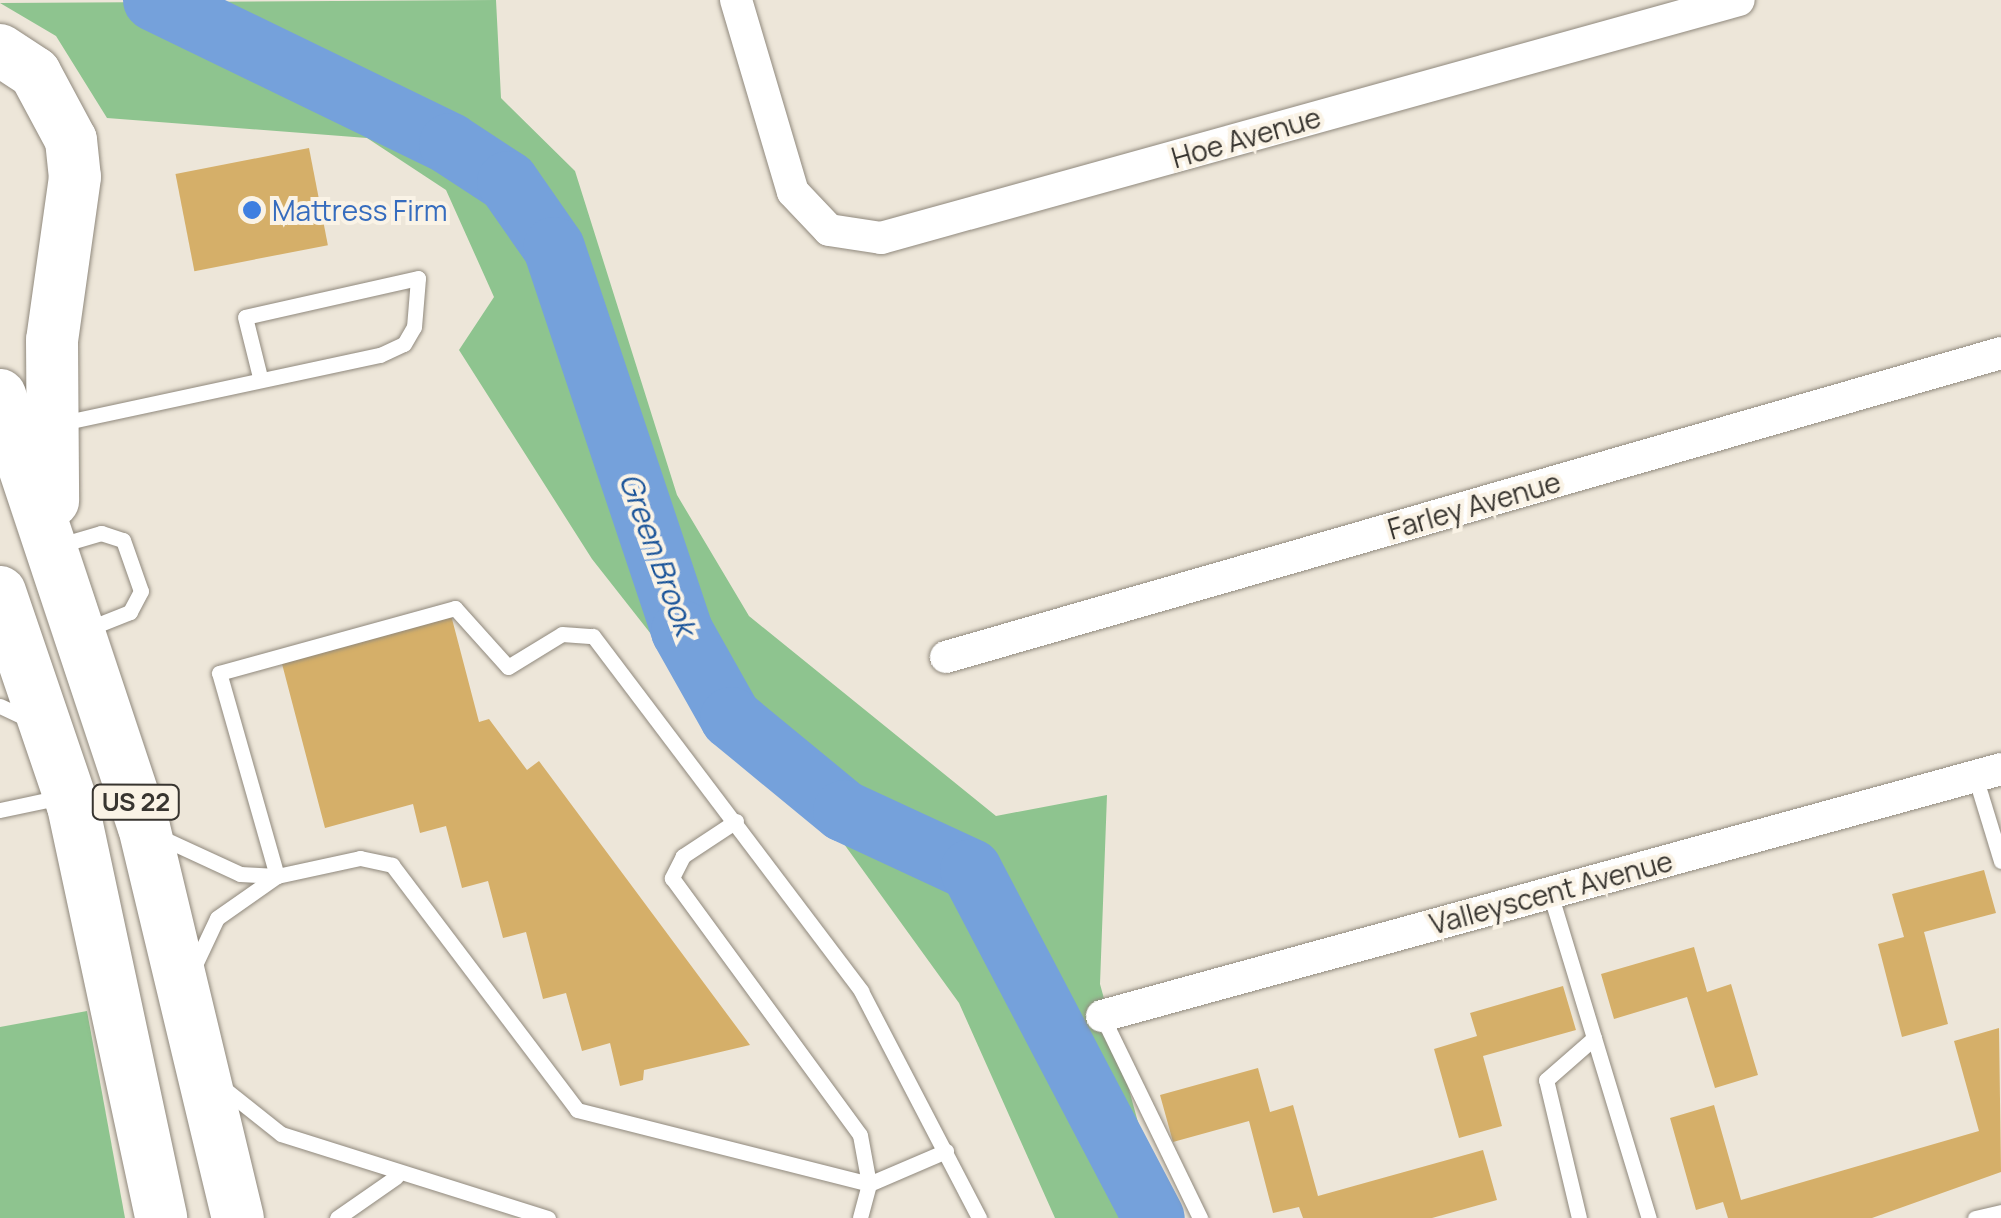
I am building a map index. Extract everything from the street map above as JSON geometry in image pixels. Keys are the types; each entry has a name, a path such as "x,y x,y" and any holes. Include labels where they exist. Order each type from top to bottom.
{"highway":[{"path":"0,50 35,73 71,140 53,425 53,548"},
{"name":"US 22","path":"0,395 144,827 186,987 238,1218"},
{"name":"US 22","path":"0,592 70,795 161,1218"}],"street":[{"name":"Hoe Avenue","path":"736,0 785,167 818,222 880,238 1740,0"},
{"name":"Farley Avenue","path":"946,657 2001,353"},
{"name":"Valleyscent Avenue","path":"1102,1016 1988,773"}],"lane":[{"path":"53,425 259,374 404,344 422,302 418,278 245,317 259,374"},
{"path":"53,548 101,533 123,540 141,591 130,612 81,632"},
{"path":"277,876 219,673 455,608 508,667 562,634 580,631 606,646 861,991 979,1218"},
{"path":"0,706 48,728"},
{"path":"1988,773 2001,861"},
{"path":"0,810 70,795"},
{"path":"736,821 683,856 672,878 860,1135 870,1184 860,1218"},
{"path":"144,827 201,862 277,876 360,858 392,865 577,1110 870,1184 946,1151"},
{"path":"186,987 217,918 277,876"},
{"path":"1550,893 1648,1218"},
{"path":"1102,1016 1200,1218"},
{"path":"1578,1218 1546,1080 1594,1038"},
{"path":"203,1068 281,1134 396,1177 548,1218"},
{"path":"337,1218 396,1177"},
{"path":"1975,1218 2001,1212"}],"green space":[{"path":"496,0 501,98 575,171 677,495 749,616 996,816 1107,795 1100,984 1144,1144 1177,1218 1055,1218 959,1003 844,844 761,774 592,559 459,350 494,297 446,190 367,138 107,118 56,36 0,3"},
{"path":"87,1011 125,1218 0,1218 0,1027"}],"building":[{"name":"Mattress Firm","path":"309,148 328,245 194,271 175,174"},
{"path":"451,615 479,722 489,719 527,770 539,761 750,1045 644,1070 643,1080 620,1086 610,1043 582,1051 566,993 543,999 526,932 503,938 488,881 462,888 446,826 420,833 413,804 325,828 281,660"},
{"path":"1984,870 1996,913 1924,932 1948,1024 1902,1037 1878,944 1904,937 1892,894"},
{"path":"1694,947 1707,992 1731,984 1758,1075 1715,1088 1687,997 1614,1019 1601,974"},
{"path":"1563,986 1576,1030 1483,1056 1502,1126 1459,1138 1434,1049 1477,1036 1470,1013"},
{"path":"1999,1028 2001,1172 1872,1218 1728,1218 1723,1202 1696,1210 1670,1118 1714,1105 1741,1200 1979,1131 1954,1041"},
{"path":"1258,1068 1270,1112 1293,1105 1318,1196 1483,1150 1497,1200 1432,1218 1303,1218 1299,1207 1273,1213 1249,1121 1173,1142 1160,1095"}],"waterway":[{"name":"Green Brook","path":"154,0 450,144 508,182 554,248 682,631 731,718 844,811 971,870 1154,1218"}],"place":[{"name":"Mattress Firm","path":"252,210"}]}
